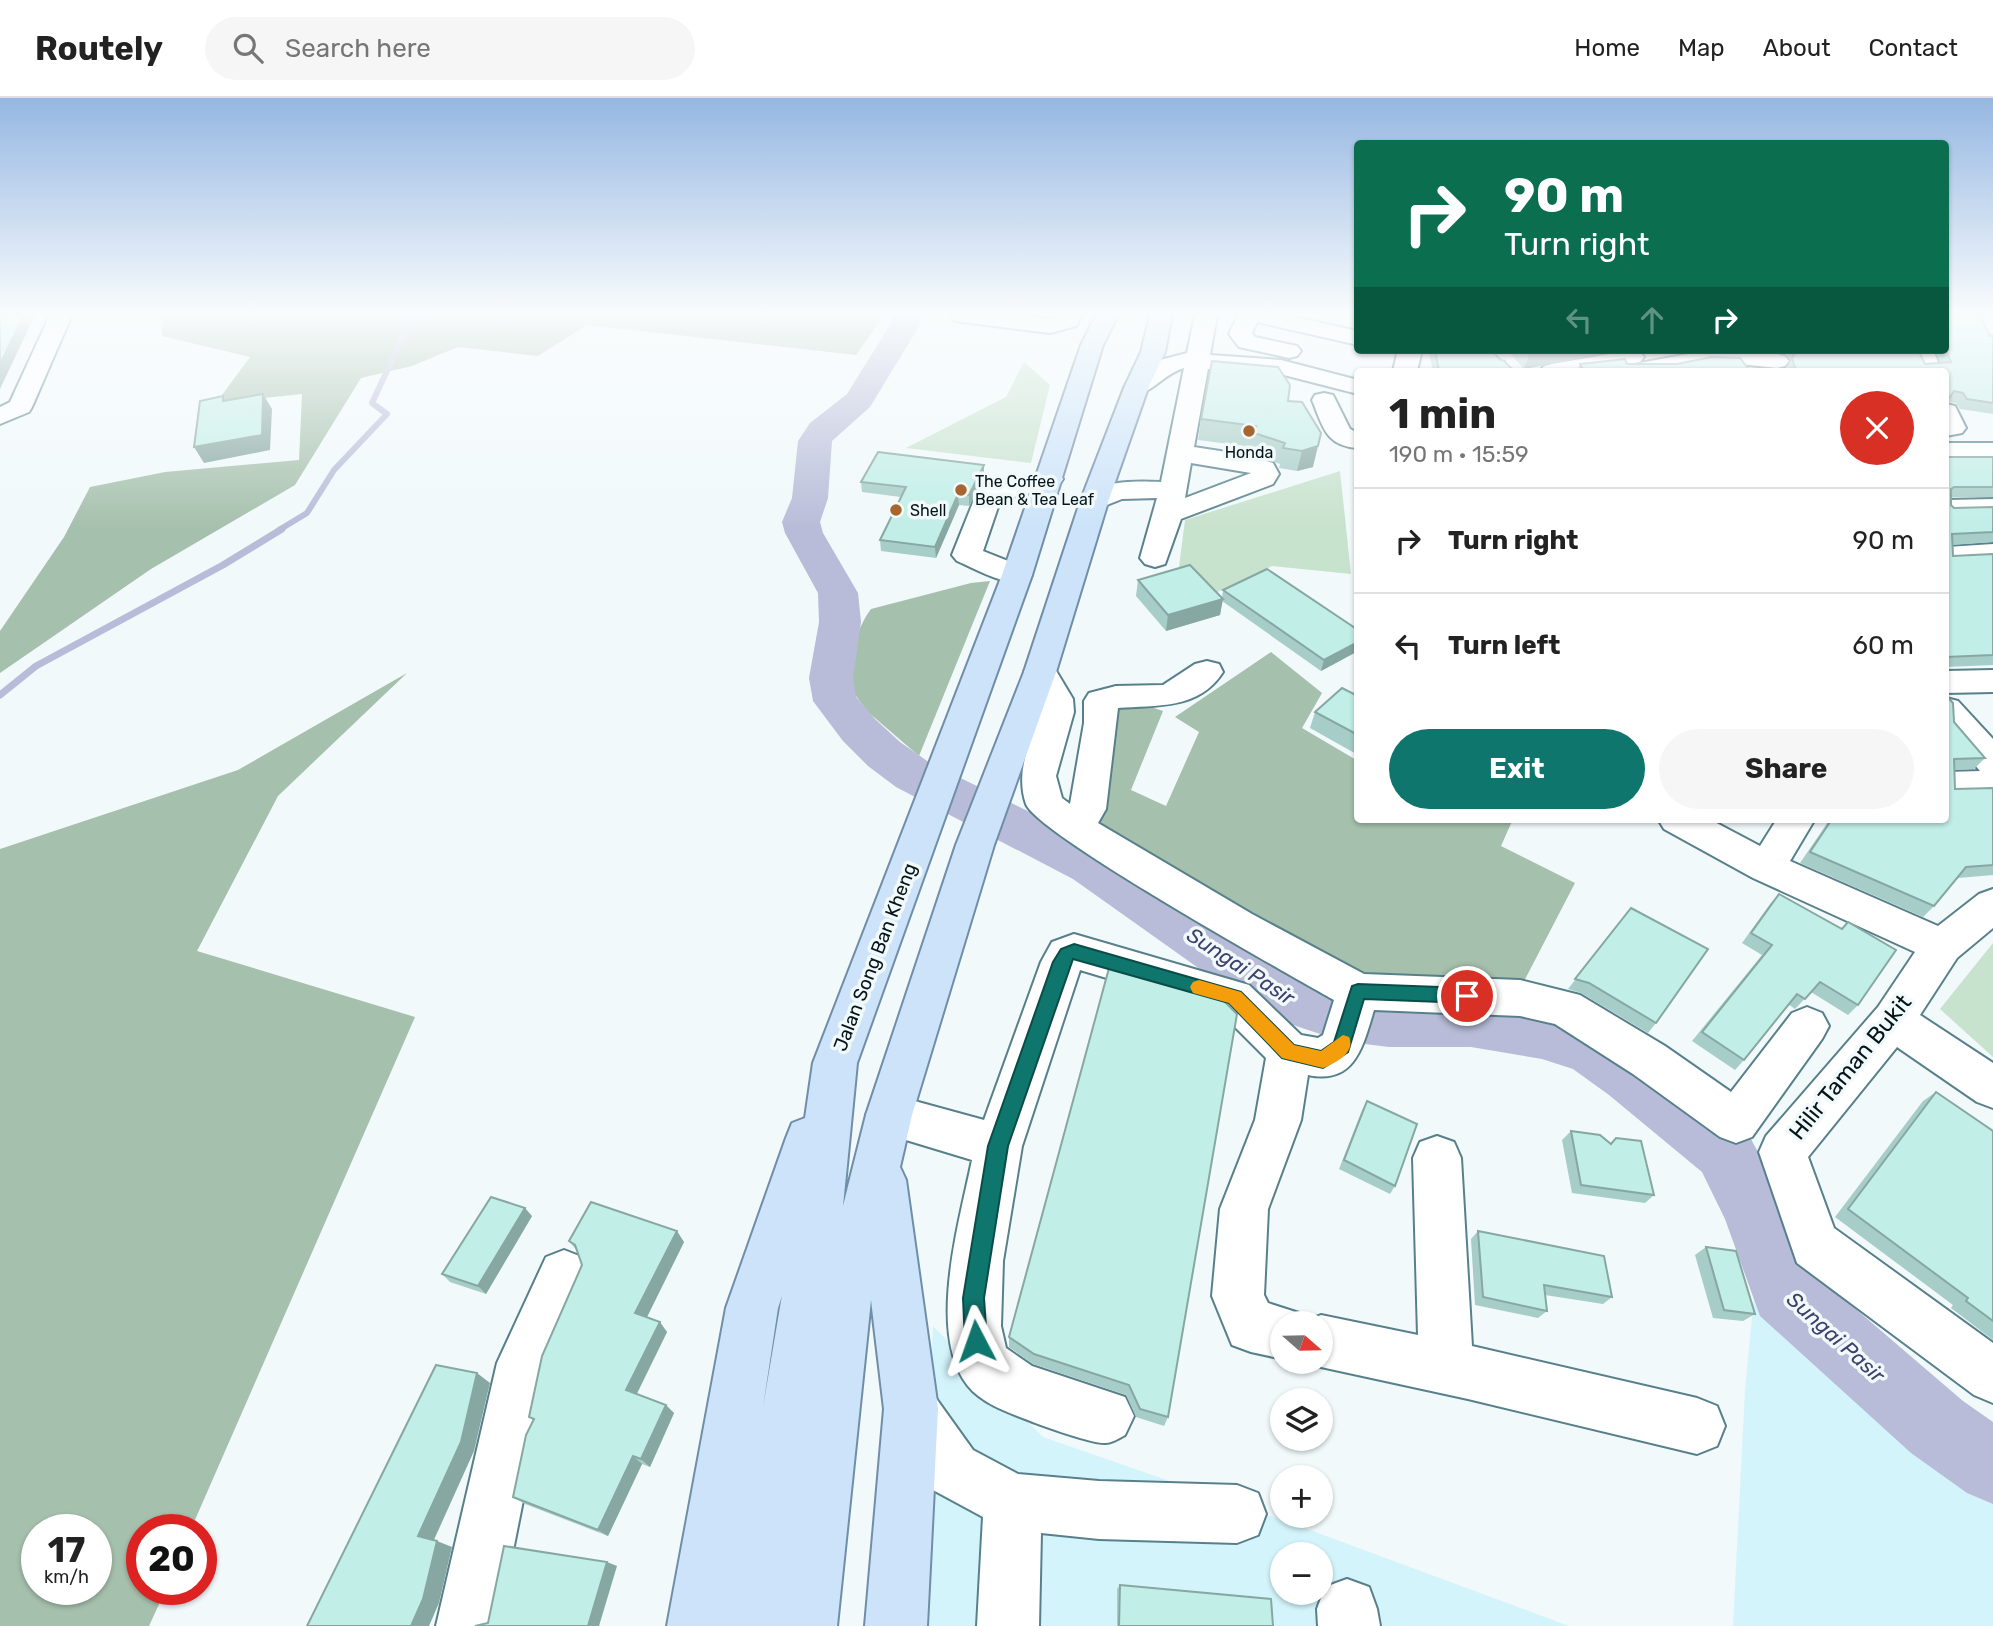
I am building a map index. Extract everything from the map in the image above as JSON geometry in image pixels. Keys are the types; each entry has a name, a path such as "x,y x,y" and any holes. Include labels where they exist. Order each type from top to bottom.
{"main road":[{"name":"Jalan Song Ban Kheng","path":"806,1626 827,1295 835,1063 1017,575 1079,386"},
{"path":"1109,466 1097,465 1098,453 1122,386"},
{"name":"Jalan Song Ban Kheng","path":"755,1626 827,1295 884,1134 975,845 1040,672 1094,502 1136,388"},
{"path":"698,1626 752,1308 835,1063"},
{"path":"884,1134 911,1409 896,1626"}],"street":[{"path":"0,416 20,407 29,386"},
{"path":"1156,558 1174,484 1191,386"},
{"path":"1324,400 1339,434 1354,442"},
{"path":"1949,430 1993,451"},
{"path":"1109,466 1123,466 1174,484"},
{"path":"1017,575 967,555 988,496 1049,479"},
{"path":"1094,502 1108,493 1174,484"},
{"path":"1949,508 1993,507"},
{"path":"1949,556 1993,553"},
{"path":"1040,672 1045,686 1056,699 1057,712 1038,776 1045,805 1074,826 1357,995 1520,998 1564,1008 1649,1060 1736,1122 1807,1026"},
{"path":"1074,826 1087,809 1101,723 1101,701 1118,695 1165,696 1208,672"},
{"path":"1949,682 1993,681"},
{"path":"1949,712 1993,762"},
{"path":"1949,785 1993,783"},
{"path":"1684,823 1766,867 1942,946"},
{"path":"1766,867 1794,823"},
{"name":"Hilir Taman Bukit","path":"1993,905 1942,946 1893,1020 1783,1152 1815,1245 1993,1376"},
{"path":"1106,1416 1036,1396 1007,1383 985,1365 976,1341 973,1298 998,1146 1062,962 1067,954 1074,951 1234,998 1289,1052 1323,1059 1341,1047 1357,995"},
{"path":"1893,1020 1993,1088"},
{"path":"1270,1330 1251,1326 1238,1296 1244,1209 1255,1175 1279,1120 1289,1052"},
{"path":"884,1134 998,1146"},
{"path":"1437,1158 1446,1367"},
{"path":"467,1626 524,1363 564,1275"},
{"path":"1334,1344 1697,1426"},
{"path":"911,1409 953,1470 1013,1502 1099,1510 1237,1514"},
{"path":"905,1518 953,1470"},
{"path":"1008,1626 1013,1502"}],"shaded area":[{"path":"1755,1287 1941,1454 1993,1492 1993,1626 1733,1626 1745,1389"},
{"path":"933,1326 1043,1437 1270,1516 1270,1528 1305,1528 1569,1626 919,1626"}],"green space":[{"path":"228,386 356,386 295,485 151,569 0,673 0,631 64,537 90,487 165,472 299,460 302,394 216,403"},
{"path":"1011,386 1050,386 1031,463 906,448 1006,397"},
{"path":"1340,471 1351,574 1272,566 1207,597 1179,567 1185,520"},
{"path":"990,581 919,756 868,712 849,687 852,657 861,627 871,609 971,583"},
{"path":"1271,652 1322,693 1302,728 1354,759 1354,823 1511,823 1501,846 1575,883 1522,985 1359,979 1093,826 1111,707 1130,700 1163,711 1131,790 1166,806 1199,732 1175,717"},
{"path":"407,673 278,796 197,951 415,1017 198,1514 126,1514 126,1605 159,1605 149,1626 0,1626 0,849 238,770"},
{"path":"1993,943 1993,1057 1940,1009"}],"building":[{"path":"1207,386 1290,386 1288,401 1302,402 1321,433 1318,446 1302,451 1283,448 1285,443 1254,433 1256,426 1201,419"},
{"path":"1949,386 1993,386 1993,403 1967,399 1963,393 1954,391 1950,397"},
{"path":"263,394 262,435 194,447 200,401 223,396 223,401"},
{"path":"878,452 984,465 969,495 958,494 935,547 880,540 906,487 861,482"},
{"path":"1949,457 1993,457 1993,487 1954,487 1951,489 1951,505 1954,508 1993,507 1993,532 1952,534 1953,556 1993,554 1993,655 1949,657"},
{"path":"1190,565 1223,599 1168,615 1138,580"},
{"path":"1267,569 1354,627 1354,644 1324,660 1223,590"},
{"path":"1342,688 1354,694 1354,733 1315,712"},
{"path":"1949,698 1953,703 1954,722 1985,758 1954,759 1955,789 1993,788 1993,865 1966,867 1934,906 1810,852 1829,823 1949,823"},
{"path":"1779,894 1842,929 1848,922 1896,950 1858,1005 1820,982 1805,999 1797,994 1744,1060 1702,1032 1772,945 1751,933"},
{"path":"1631,908 1708,949 1656,1023 1589,983 1575,979"},
{"path":"1109,968 1223,1000 1237,1014 1168,1417 1140,1409 1129,1385 1034,1354 1009,1337"},
{"path":"1936,1092 1993,1131 1993,1321 1966,1301 1968,1298 1848,1209"},
{"path":"1367,1101 1417,1124 1395,1186 1344,1160"},
{"path":"1571,1131 1600,1135 1611,1144 1616,1138 1641,1141 1654,1195 1581,1185"},
{"path":"491,1197 525,1208 478,1286 442,1274"},
{"path":"591,1202 677,1231 635,1313 660,1322 626,1390 666,1405 641,1459 633,1456 598,1530 513,1497 526,1435 534,1419 529,1417 542,1356 582,1265 575,1245 569,1241"},
{"path":"1478,1231 1604,1256 1612,1297 1544,1285 1547,1311 1483,1297"},
{"path":"1706,1247 1736,1251 1755,1314 1724,1310"},
{"path":"436,1365 477,1373 461,1442 418,1536 437,1541 423,1599 411,1626 307,1626"},
{"path":"504,1546 607,1562 588,1626 475,1626 488,1623"},
{"path":"1120,1585 1270,1599 1273,1626 1119,1626"}],"waterway":[{"path":"279,530 307,513 334,470 387,414 372,403 380,386"},
{"name":"Sungai Pasir","path":"867,386 859,400 822,430 815,441 810,498 801,522 804,533 838,593 840,622 831,678 835,701 859,730 884,754 913,775 1091,865 1286,999 1341,1017 1389,1022 1471,1022 1542,1034 1592,1050 1630,1076 1724,1151 1754,1209 1784,1292 1937,1427 1993,1467"},
{"path":"0,695 36,666 223,565 282,529"}],"slow traffic":[{"path":"1199,987 1234,998 1289,1052 1323,1059 1343,1043"}],"place":[{"name":"Honda","path":"1249,431"},
{"name":"The Coffee Bean & Tea Leaf","path":"961,490"},
{"name":"Shell","path":"896,510"}],"route":[{"path":"976,1341 973,1298 998,1146 1067,954 1074,951 1234,998 1289,1052 1323,1059 1341,1047 1358,992 1467,996"}]}
